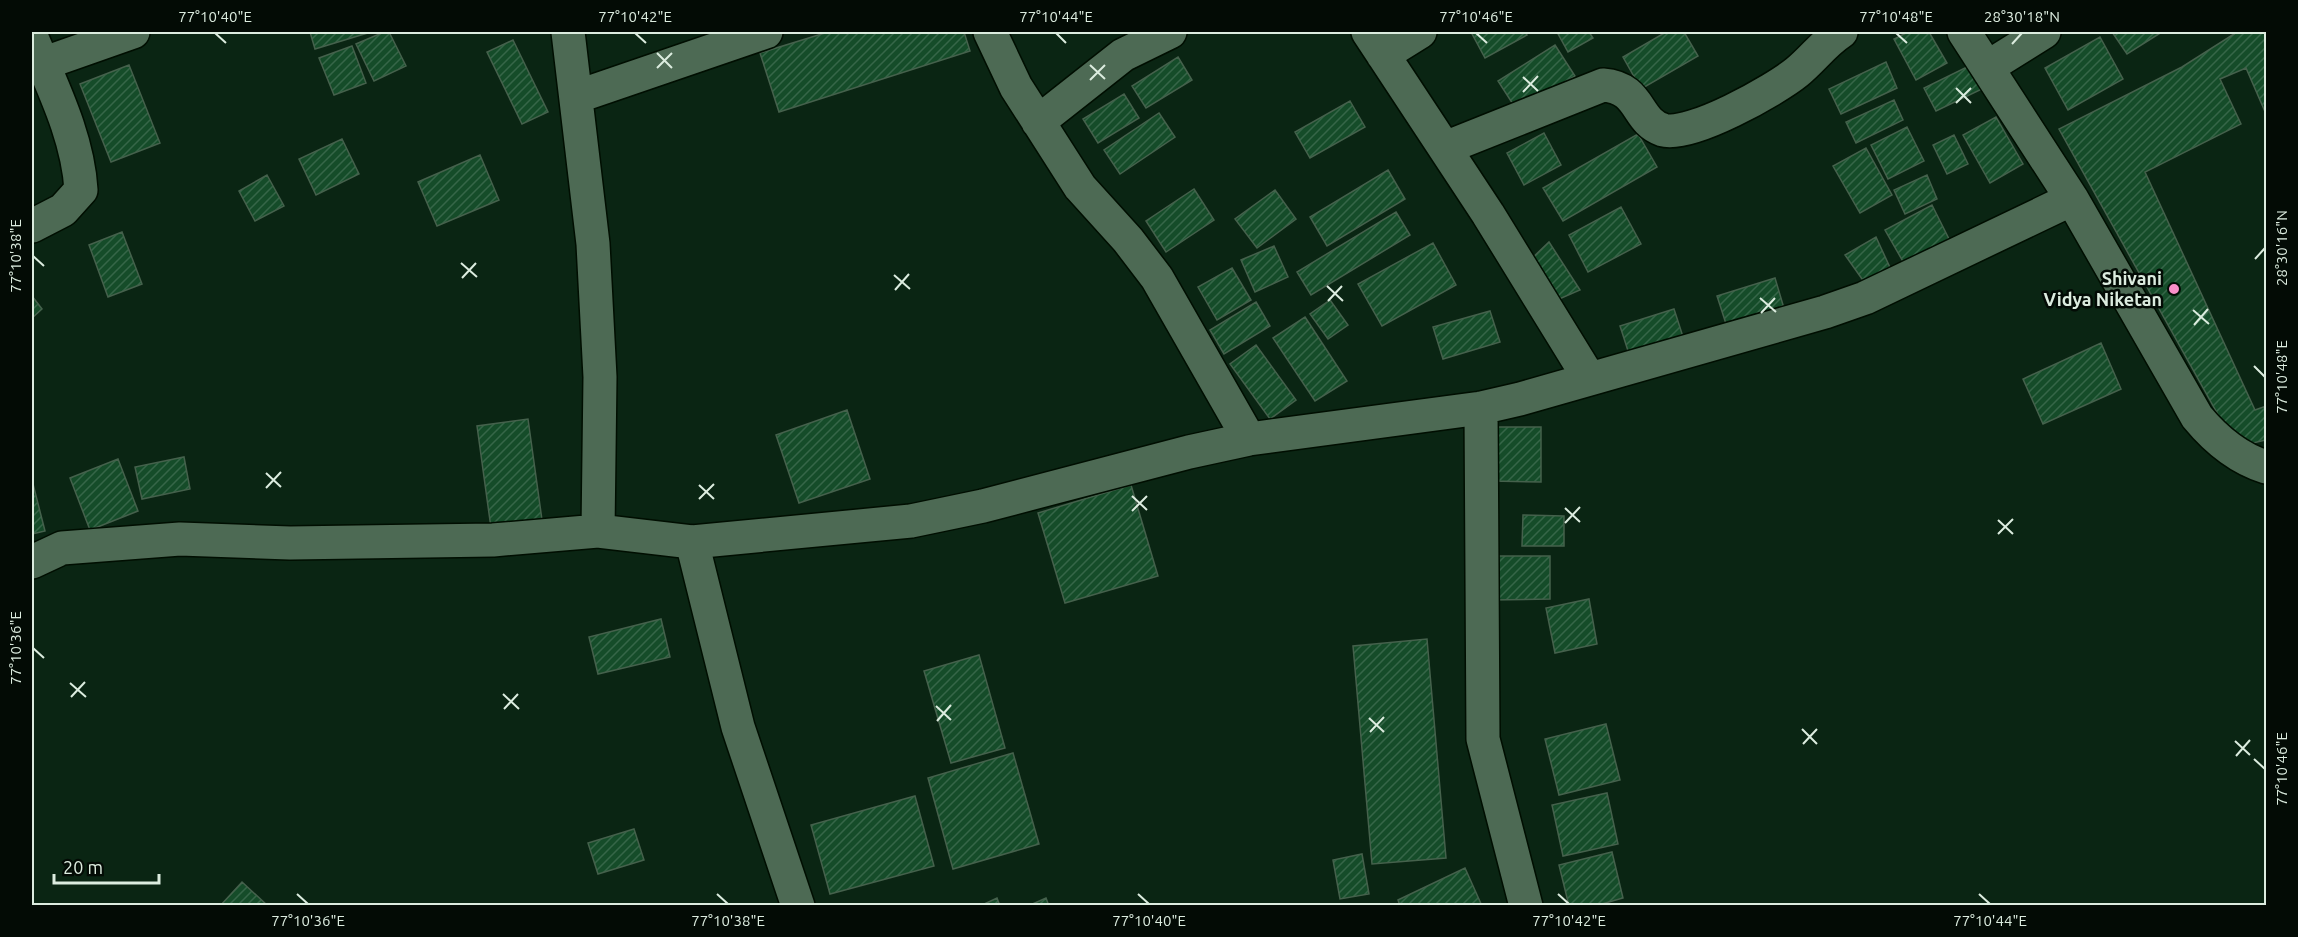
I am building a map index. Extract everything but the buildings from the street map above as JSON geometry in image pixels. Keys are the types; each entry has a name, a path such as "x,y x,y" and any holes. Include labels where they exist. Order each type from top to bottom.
{"street":[{"path":"32,226 63,210 81,190 80,166 63,115 37,51 133,32"},
{"path":"568,32 593,244 600,377 598,531"},
{"path":"576,97 766,32"},
{"path":"990,32 1016,87 1080,187 1128,240 1157,278 1250,439"},
{"path":"1038,122 1123,56 1170,32"},
{"path":"1420,32 1376,43 1494,223 1589,378"},
{"path":"1445,148 1603,86 1616,86 1627,92 1653,125 1665,130 1682,129 1724,115 1759,98 1796,74 1841,32"},
{"path":"1964,32 2072,199 2197,417 2212,435 2230,450 2266,467"},
{"path":"1988,67 2044,32"},
{"path":"32,562 62,548 180,539 290,543 493,540 598,531 692,542 911,521 983,506 1189,452 1250,439 1481,408 1825,312 1865,298 2072,199"},
{"path":"1481,408 1483,739 1526,906"},
{"path":"692,542 738,727 798,906"}],"place":[{"name":"Shivani Vidya Niketan","path":"2174,289"}]}
